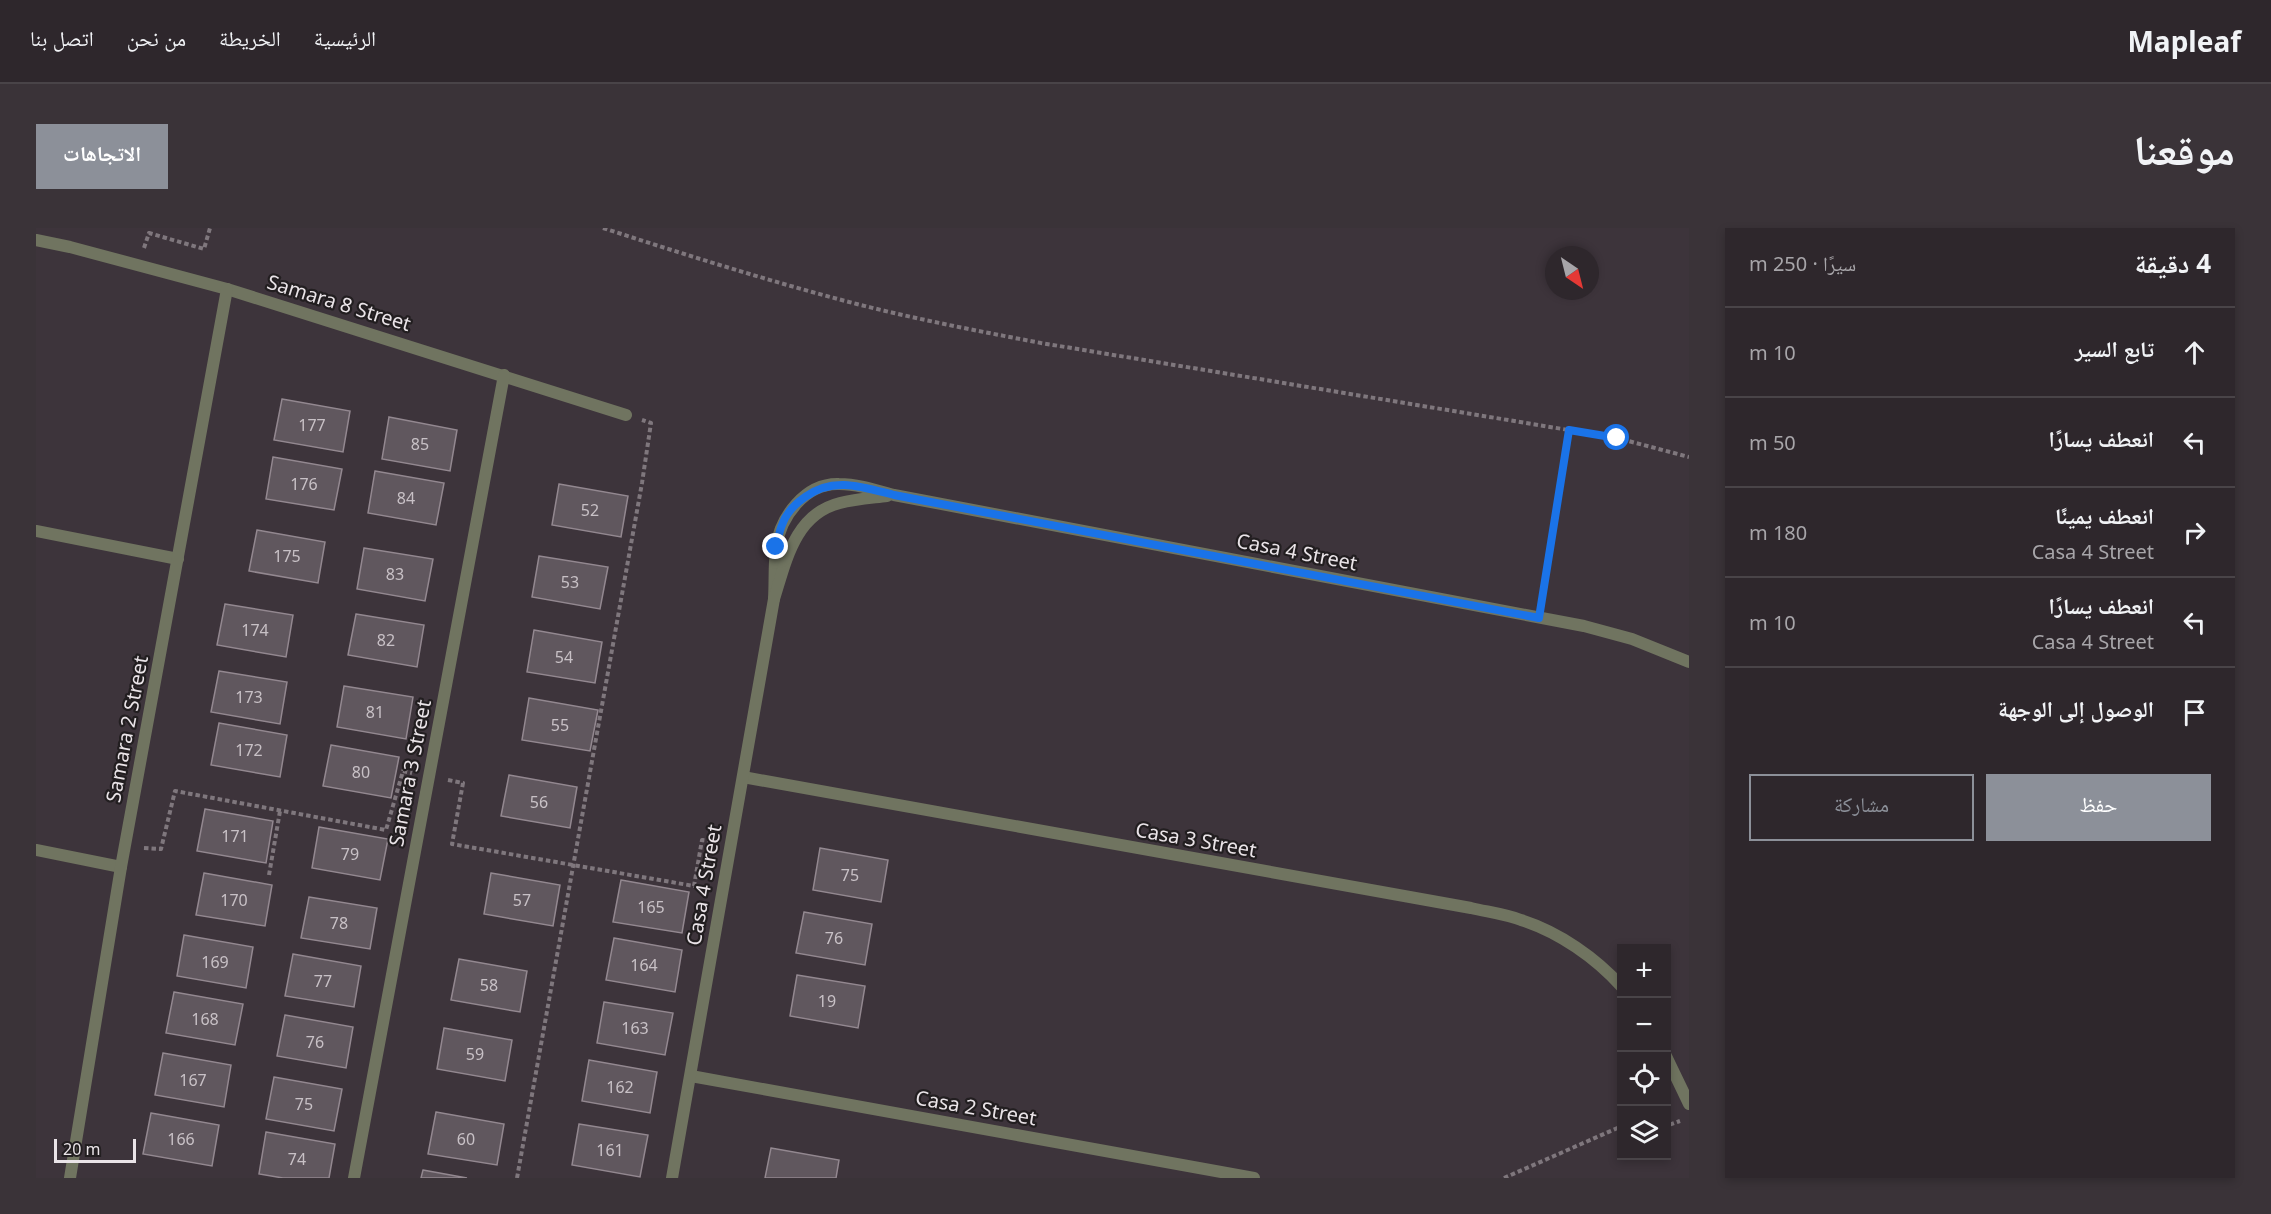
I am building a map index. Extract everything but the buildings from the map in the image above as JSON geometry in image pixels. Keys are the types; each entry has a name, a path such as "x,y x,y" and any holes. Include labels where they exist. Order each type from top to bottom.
{"street":[{"name":"Samara 8 Street","path":"36,240 227,289 627,415"},
{"name":"Samara 2 Street","path":"70,1178 121,867 227,289"},
{"name":"Samara 3 Street","path":"354,1178 504,375"},
{"name":"Casa 4 Street","path":"672,1178 774,599 776,547 782,524 794,504 813,490 836,483 860,486 894,495 1584,626 1632,639 1689,662"},
{"name":"Casa 4 Street","path":"774,599 791,546 802,527 818,513 838,503 894,495"},
{"path":"36,531 178,559"},
{"name":"Casa 3 Street","path":"743,777 1471,908 1522,920 1569,942 1617,982"},
{"path":"36,850 121,867"},
{"path":"1671,1066 1689,1104"},
{"name":"Casa 2 Street","path":"691,1076 1254,1178"}],"path":[{"path":"138,265 149,233 204,249 210,228"},
{"path":"603,228 764,279 856,304 948,325 1041,343 1617,438 1689,457"},
{"path":"517,1178 651,423 627,415"},
{"path":"1539,618 1569,430"},
{"path":"269,875 279,811"},
{"path":"1504,1178 1617,1128"}],"route":[{"path":"776,547 782,524 794,504 813,490 836,483 1539,618 1569,430 1617,438"}]}
